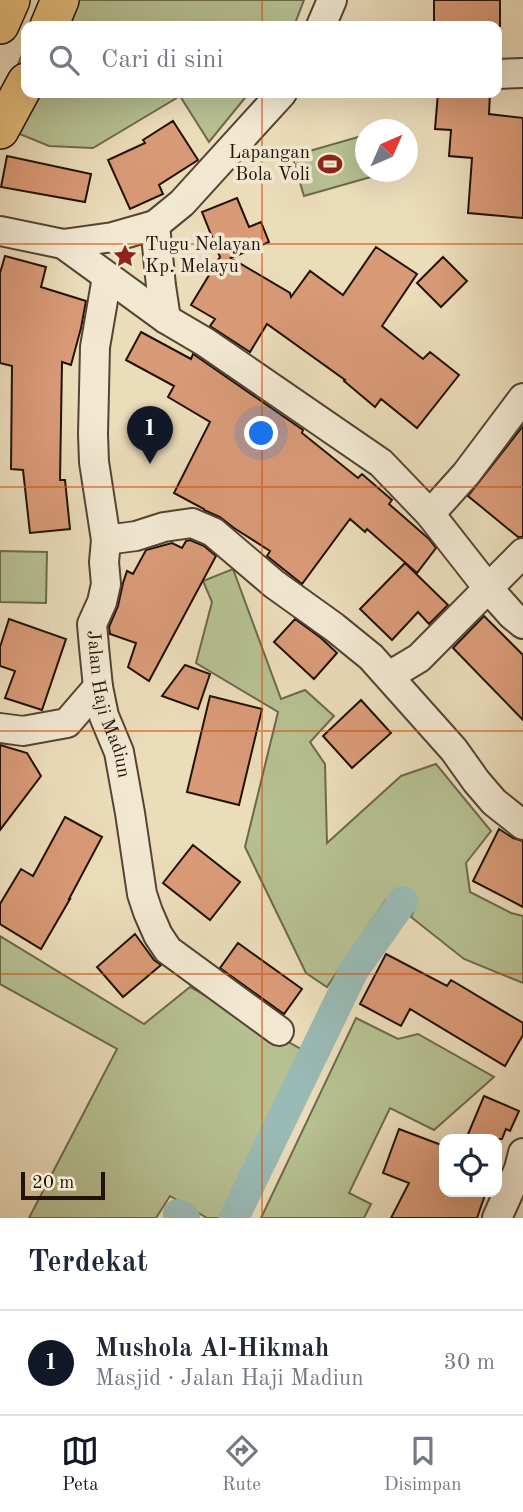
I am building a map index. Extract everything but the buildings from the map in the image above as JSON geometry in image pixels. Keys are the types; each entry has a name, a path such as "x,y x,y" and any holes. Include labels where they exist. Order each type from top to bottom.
{"main road":[{"path":"0,25 11,0"},
{"path":"51,21 60,0"},
{"path":"0,130 21,91"}],"street":[{"path":"323,21 332,0"},
{"path":"502,74 523,73"},
{"path":"0,231 63,244 113,237 155,225 183,203 278,98"},
{"path":"155,225 166,319"},
{"path":"63,244 166,319 205,342 381,463 430,514 488,588 523,624"},
{"name":"Jalan Haji Madiun","path":"107,277 95,347 93,422 94,462 106,540 106,584 102,602 92,624 98,687 104,716 119,752 142,894 158,935 168,950 279,1031"},
{"path":"430,514 466,474 523,398"},
{"path":"106,540 192,523 213,532 274,584 371,657 454,750 475,781 494,802 523,825"},
{"path":"389,676 419,658 523,553"},
{"path":"0,728 23,732 67,723 98,687"},
{"path":"497,1218 522,1165"}],"green space":[{"path":"45,0 304,0 296,21 36,21"},
{"path":"21,57 21,98 177,98 93,148 49,146 0,126 0,108"},
{"path":"181,98 245,98 209,142"},
{"name":"Lapangan Bola Voli","path":"355,138 355,182 304,196 292,156"},
{"path":"0,551 47,552 46,603 0,602"},
{"path":"233,569 281,699 305,690 334,716 310,742 325,764 327,843 401,776 436,764 491,831 466,863 470,892 511,913 523,916 523,983 464,959 411,917 414,910 411,895 397,894 386,900 327,987 306,973 245,847 278,712 196,663 212,602 203,581"},
{"path":"0,936 144,1024 190,987 308,1053 221,1218 207,1218 170,1196 156,1218 29,1218 117,1049 0,984"},
{"path":"356,1018 398,1039 418,1034 494,1077 434,1130 390,1108 349,1193 371,1204 364,1218 261,1218"}],"waterway":[{"path":"234,1218 354,970 403,901"},
{"path":"178,1214 185,1218"}],"place":[{"name":"Lapangan Bola Voli","path":"330,164"},
{"name":"Tugu Nelayan Kp. Melayu","path":"125,256"},
{"name":"Mushola Al-Hikmah","path":"150,464"}]}
